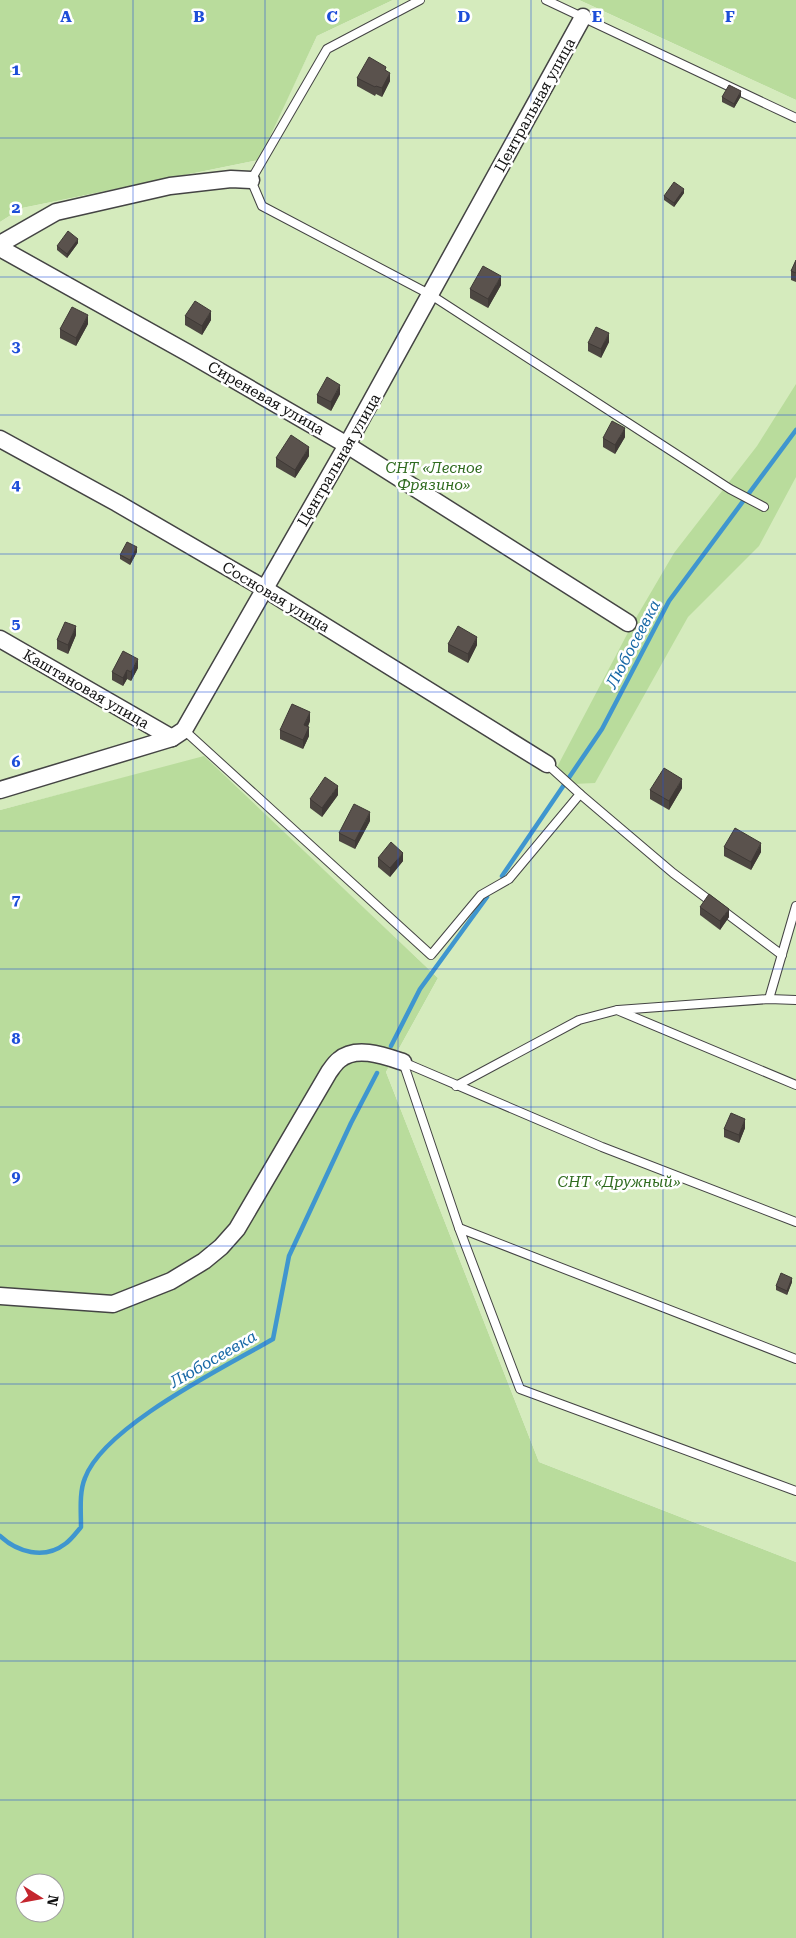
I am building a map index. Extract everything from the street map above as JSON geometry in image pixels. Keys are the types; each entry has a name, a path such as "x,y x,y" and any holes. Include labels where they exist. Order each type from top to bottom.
{"street":[{"name":"Центральная улица","path":"178,734 265,589 347,445 584,17"},
{"path":"0,244 56,212 170,186 231,179 251,180"},
{"name":"Сиреневая улица","path":"0,248 188,353 347,445 628,623"},
{"name":"Сосновая улица","path":"0,439 117,503 265,589 547,764"},
{"name":"Каштановая улица","path":"0,639 178,734"},
{"path":"0,790 178,734"},
{"path":"0,1296 113,1304 171,1281 221,1247 237,1229 328,1072 339,1059 351,1053 372,1054 404,1062"}],"lane":[{"path":"420,0 327,48 251,180 262,206 431,295 730,489 764,507"},
{"path":"546,0 796,118"},
{"path":"178,734 431,955 481,895 510,879 580,794"},
{"path":"547,764 673,873 782,955"},
{"path":"769,1000 796,906"},
{"path":"456,1086 579,1020 617,1010 769,1000 796,1000"},
{"path":"617,1010 796,1085"},
{"path":"404,1062 456,1086 602,1147 796,1222"},
{"path":"404,1062 459,1228 520,1389 796,1491"},
{"path":"459,1228 796,1359"}],"green space":[{"path":"0,0 393,0 317,36 259,160 22,208 0,222"},
{"name":"СНТ «Лесное Фрязино»","path":"393,0 579,0 796,100 796,1562 539,1462 386,1072 438,978 204,757 0,810 0,222 22,208 258,160 317,36"},
{"path":"579,0 796,0 796,100 590,5"},
{"path":"796,384 796,477 759,546 688,617 595,783 573,784 556,769 633,623 674,553 757,446"},
{"path":"204,756 438,978 386,1072 539,1462 796,1562 796,1938 0,1938 0,810"}],"building":[{"path":"369,57 386,67 385,70 390,73 382,88 375,87 357,78"},
{"path":"729,85 741,91 734,104 722,97"},
{"path":"674,182 684,189 674,203 664,196"},
{"path":"68,231 78,239 67,254 57,246"},
{"path":"796,260 796,273 791,271"},
{"path":"483,266 501,276 488,299 470,289"},
{"path":"195,301 211,311 202,326 185,316"},
{"path":"72,307 88,315 76,338 60,329"},
{"path":"596,327 609,333 601,349 588,343"},
{"path":"327,377 340,385 331,402 317,395"},
{"path":"612,421 625,428 615,445 603,438"},
{"path":"291,435 309,447 295,470 276,458"},
{"path":"127,542 137,547 130,560 120,555"},
{"path":"65,622 76,626 68,645 57,640"},
{"path":"458,626 477,637 468,654 448,644"},
{"path":"123,651 138,659 131,672 127,670 123,678 112,672"},
{"path":"292,704 310,712 304,725 309,727 303,740 280,730"},
{"path":"664,768 682,779 669,801 650,790"},
{"path":"325,777 338,786 322,808 310,799"},
{"path":"354,804 370,812 355,841 339,833"},
{"path":"735,828 761,843 751,862 724,847"},
{"path":"391,842 403,853 390,868 378,858"},
{"path":"709,894 729,909 720,921 700,907"},
{"path":"731,1113 745,1119 739,1135 724,1129"},
{"path":"781,1273 792,1278 787,1291 776,1286"}],"waterway":[{"name":"Любосеевка","path":"502,876 602,729 669,601 796,430"},
{"name":"Любосеевка","path":"391,1046 420,989 487,897"},
{"name":"Любосеевка","path":"0,1536 14,1546 31,1552 48,1552 65,1544 81,1527 81,1496 85,1478 97,1458 116,1438 168,1400 273,1339 289,1256 351,1123 377,1073"}],"park label":[{"name":"СНТ «Дружный»","path":"619,1182"}]}
